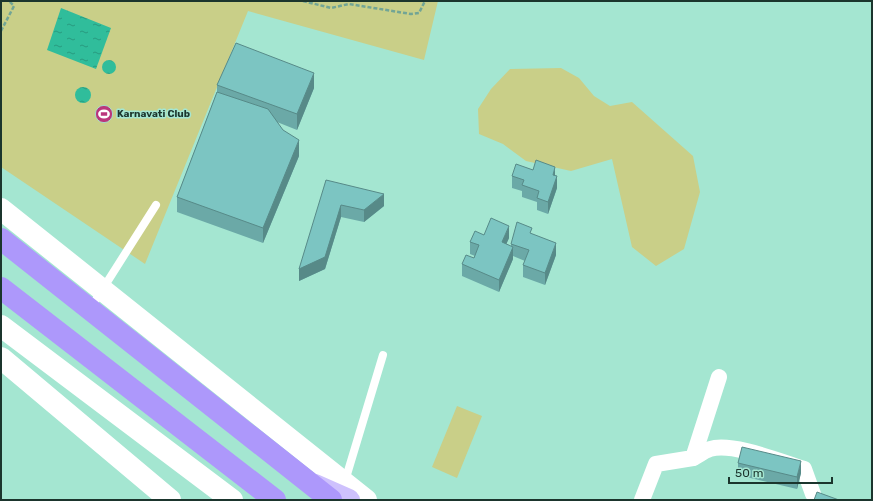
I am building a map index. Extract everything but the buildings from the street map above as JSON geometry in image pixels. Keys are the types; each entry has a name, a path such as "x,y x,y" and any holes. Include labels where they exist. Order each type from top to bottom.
{"highway":[{"path":"1,238 89,310 331,500"},
{"path":"1,288 275,500"}],"main road":[{"path":"308,482 347,491"}],"street":[{"path":"1,209 103,290 347,491 366,500"},
{"path":"32,313 3,330 232,500"},
{"path":"1,358 170,500"},
{"path":"694,458 719,377"},
{"path":"642,500 656,464 694,458 711,449 736,449 804,469 813,494"}],"lane":[{"path":"89,310 156,205"},
{"path":"347,491 383,355"}],"path":[{"path":"1,30 14,6 9,1"},
{"path":"302,1 331,8 349,4 411,14 419,13 424,1"}],"shaded area":[{"name":"Karnavati Club","path":"1,1 438,1 424,60 248,11 145,264 1,167"},
{"path":"561,68 579,78 594,96 610,106 632,102 693,156 700,192 684,249 656,266 632,247 612,159 571,171 526,161 503,144 479,134 478,109 491,89 510,69"},
{"path":"457,406 482,416 457,478 432,467"}],"water":[{"path":"61,8 111,28 96,69 47,50"},
{"path":"109,60 114,62 116,67 114,72 109,74 104,72 102,67 104,62"},
{"path":"80,87 86,87 91,92 89,101 86,103 80,103 75,98 75,92"}],"place":[{"name":"Karnavati Club","path":"104,114"}]}
